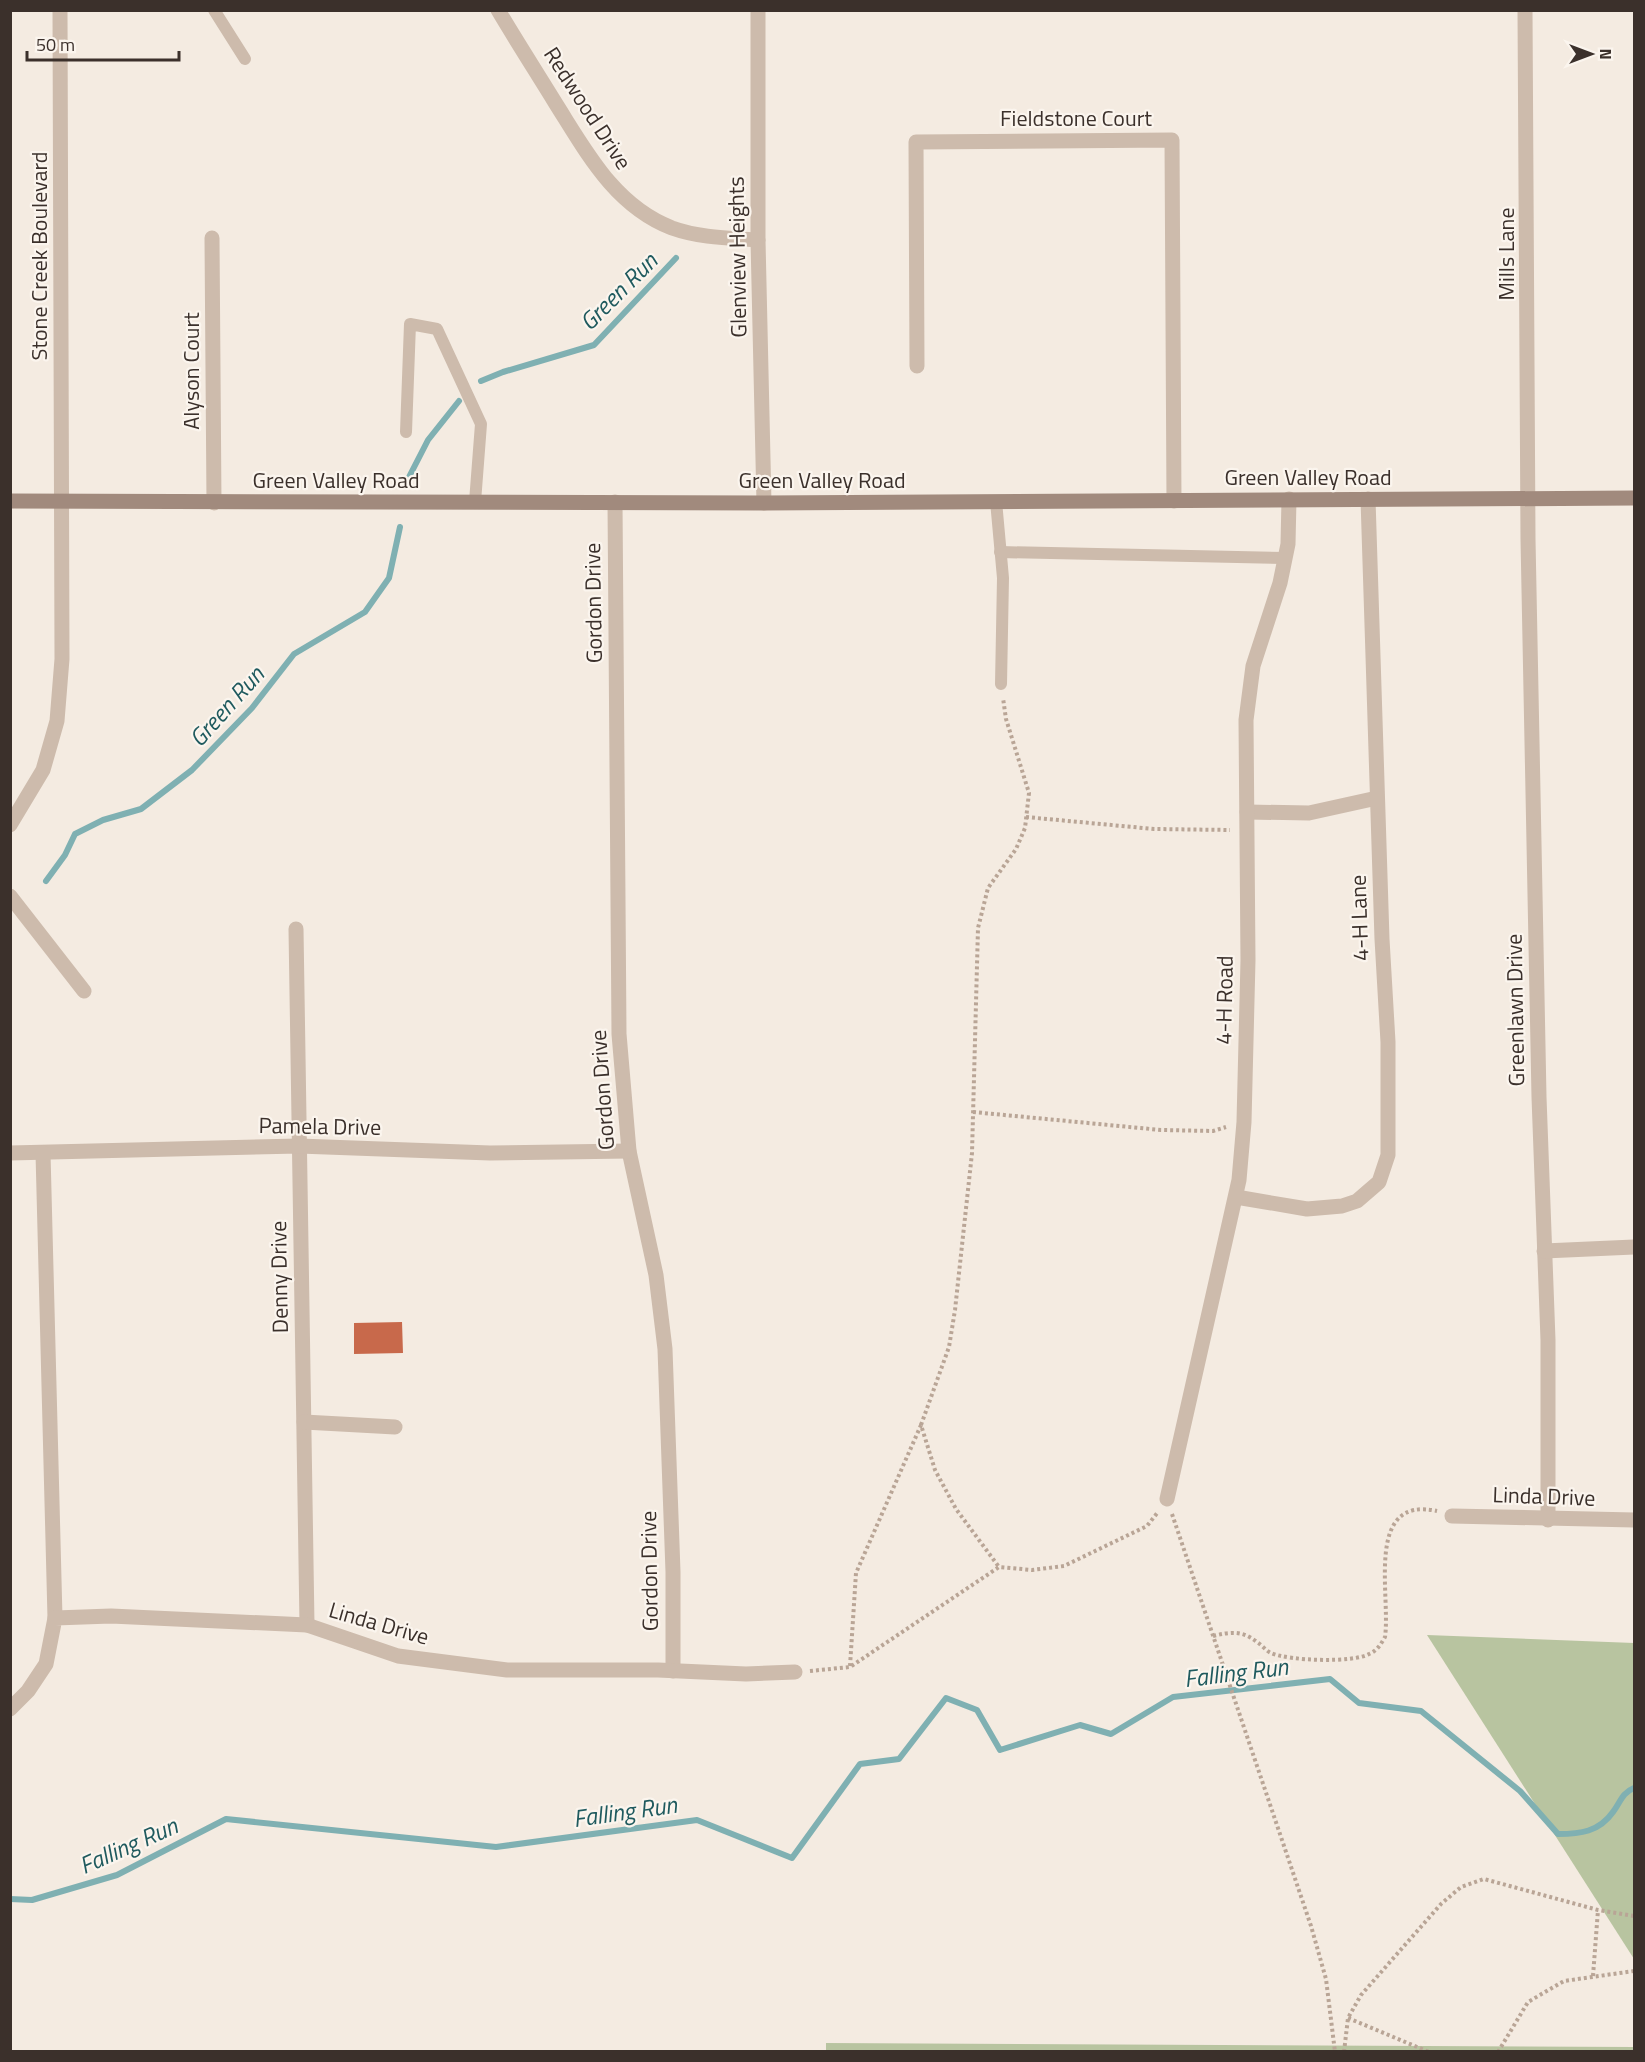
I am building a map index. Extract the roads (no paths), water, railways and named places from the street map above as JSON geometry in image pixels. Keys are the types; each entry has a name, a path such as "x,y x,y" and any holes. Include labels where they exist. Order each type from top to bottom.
{"street":[{"name":"Stone Creek Boulevard","path":"10,825 43,770 57,721 62,659 60,10"},
{"name":"Redwood Drive","path":"498,10 592,160 622,197 639,211 674,228 705,237 758,240"},
{"name":"Glenview Heights","path":"758,10 758,240 764,502"},
{"name":"Mills Lane","path":"1525,10 1529,498"},
{"name":"Fieldstone Court","path":"917,366 916,142 1172,140 1174,501"},
{"name":"Alyson Court","path":"212,238 214,503"},
{"name":"Greenlawn Drive","path":"1529,498 1537,1015 1548,1340 1548,1520"},
{"name":"Green Valley Road","path":"10,501 764,502 1635,498"},
{"name":"4-H Road","path":"1167,1499 1236,1197 1244,1122 1248,960 1246,720 1253,666 1280,583 1285,558 1289,499"},
{"name":"4-H Lane","path":"1236,1197 1307,1209 1342,1206 1369,1192 1385,1170 1390,1121 1368,499"},
{"name":"Gordon Drive","path":"615,502 619,1034 629,1151 656,1275 665,1349 674,1671"},
{"path":"1247,812 1309,813 1377,798"},
{"path":"10,896 84,991"},
{"name":"Denny Drive","path":"296,929 307,1625"},
{"name":"Pamela Drive","path":"10,1153 299,1146 490,1153 629,1151"},
{"path":"10,1709 28,1691 46,1664 56,1618 43,1154"},
{"path":"1544,1251 1635,1247"},
{"path":"304,1422 394,1427"},
{"name":"Linda Drive","path":"1452,1515 1548,1520 1635,1520"},
{"name":"Linda Drive","path":"56,1618 111,1616 307,1625 398,1656 507,1670 746,1674 795,1672"}],"lane":[{"path":"214,10 245,59"},
{"path":"406,432 410,324 437,329 481,424 475,502"},
{"path":"996,501 1003,578 1001,684"},
{"path":"1000,552 1285,558"}],"waterway":[{"name":"Green Run","path":"481,381 503,372 594,345 676,258"},
{"name":"Green Run","path":"408,479 428,440 459,401"},
{"name":"Green Run","path":"46,881 65,855 75,834 103,820 141,809 192,770 252,708 294,654 365,612 389,578 400,527"},
{"name":"Falling Run","path":"10,1899 32,1900 117,1875 226,1819 496,1847 697,1820 792,1858 860,1764 899,1759 946,1698 977,1710 1000,1750 1080,1725 1111,1734 1173,1697 1330,1679 1359,1703 1421,1711 1520,1791 1558,1834 1588,1831 1602,1824 1624,1795 1634,1788"}]}
